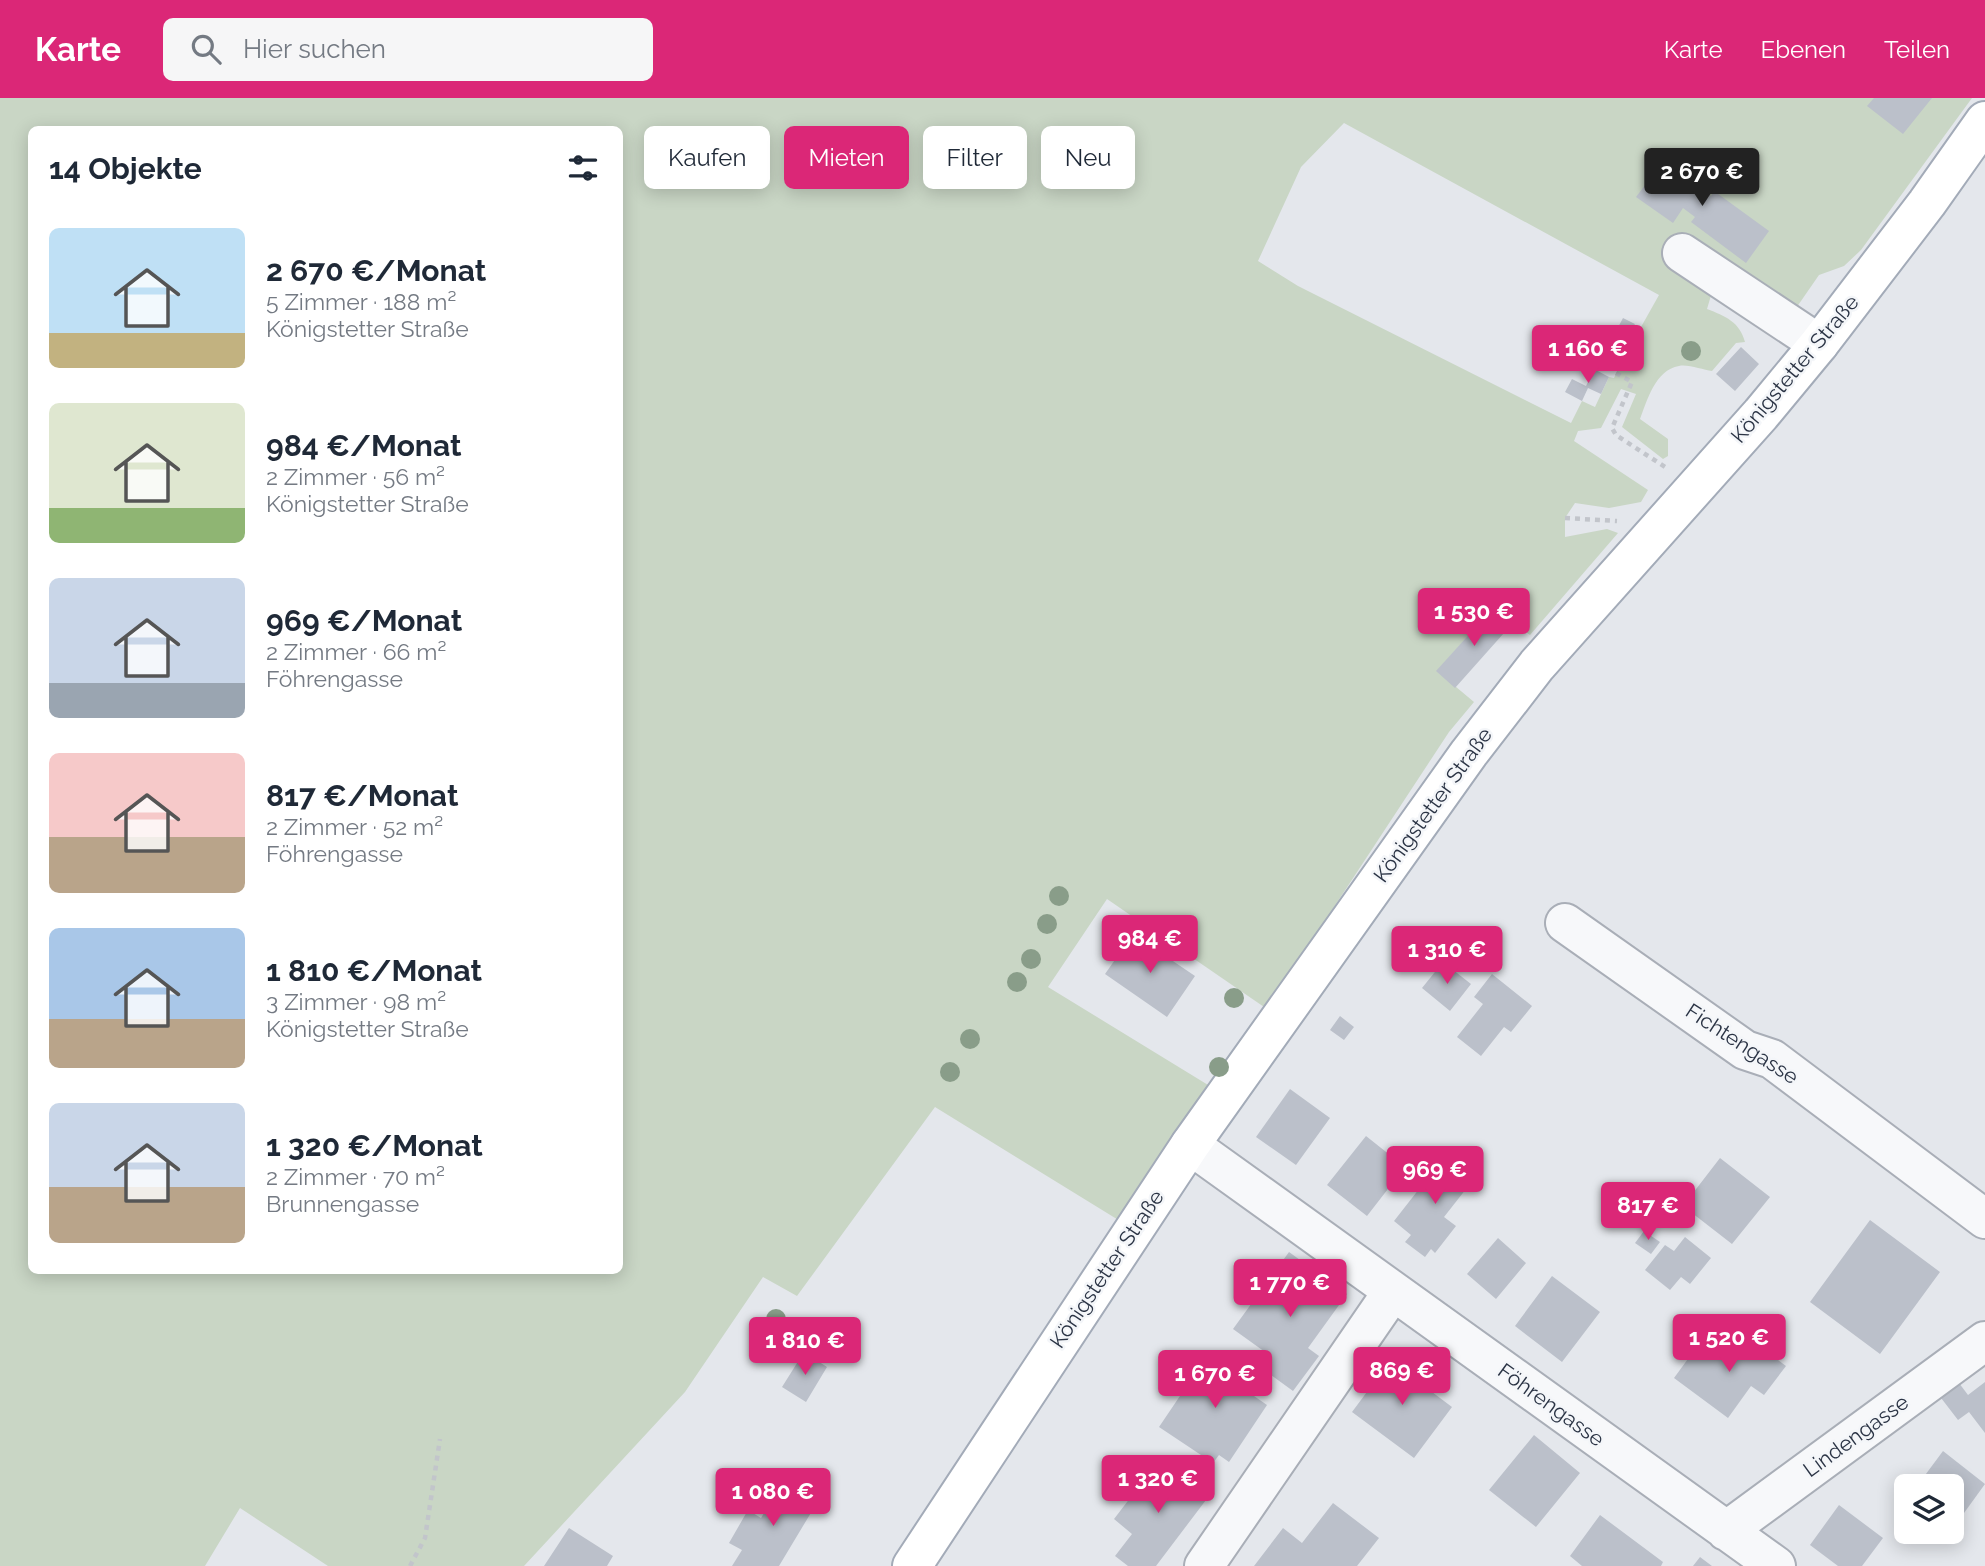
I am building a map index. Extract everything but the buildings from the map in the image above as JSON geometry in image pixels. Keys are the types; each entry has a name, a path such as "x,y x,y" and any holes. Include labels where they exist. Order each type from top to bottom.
{"main road":[{"name":"Königstetter Straße","path":"912,1566 1190,1145 1469,753 1537,665 1819,344 1927,203 1985,121"}],"street":[{"path":"1682,253 1819,344"},
{"name":"Fichtengasse","path":"1564,923 1745,1050 1772,1059 1985,1219"},
{"name":"Föhrengasse","path":"1190,1145 1776,1566"},
{"path":"1204,1566 1393,1291"},
{"name":"Lindengasse","path":"1726,1531 1985,1340"}],"path":[{"path":"1616,373 1632,382 1616,414 1612,428 1616,435 1694,488"},
{"path":"410,1566 425,1538 440,1439"}],"green space":[{"path":"0,98 1972,98 1861,250 1844,266 1819,275 1792,314 1712,292 1707,309 1726,317 1736,325 1745,342 1736,343 1712,371 1679,366 1664,373 1658,380 1640,419 1668,439 1668,456 1663,459 1622,427 1636,394 1621,389 1601,428 1578,431 1574,441 1648,490 1641,502 1609,508 1575,503 1565,518 1565,537 1607,529 1618,533 1530,635 1493,608 1437,671 1474,702 1449,732 1267,1009 1107,899 1048,987 1213,1088 1120,1221 935,1107 797,1296 763,1277 685,1392 524,1566 328,1566 240,1508 205,1566 0,1566","holes":["1344,123 1659,295 1641,327 1636,325 1626,343 1603,331 1593,351 1620,365 1614,378 1609,377 1595,407 1582,401 1571,423 1298,286 1258,261 1301,167"]}]}
